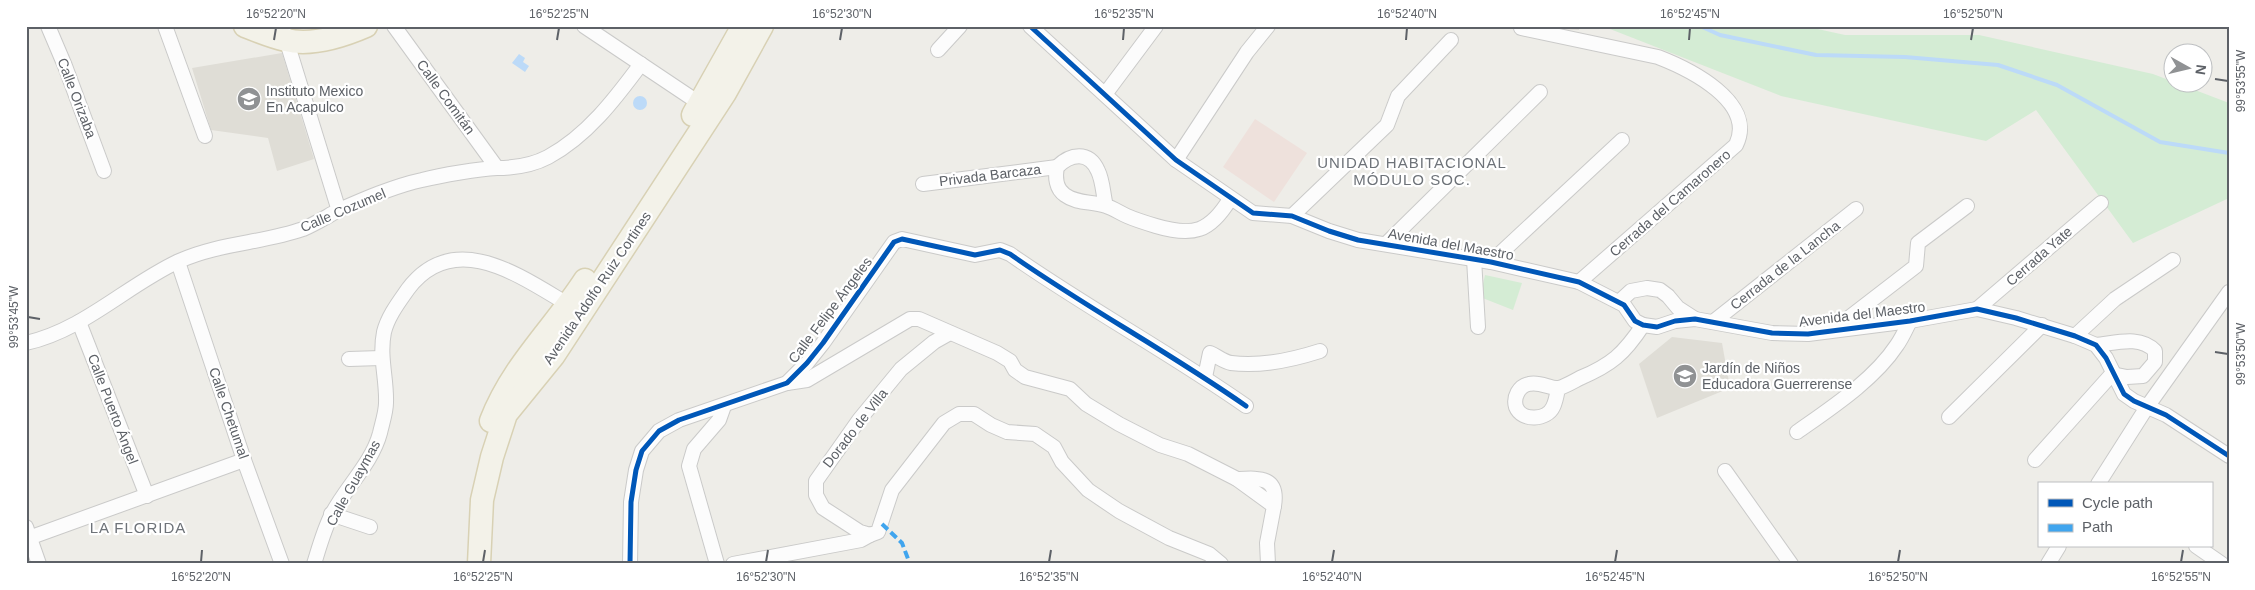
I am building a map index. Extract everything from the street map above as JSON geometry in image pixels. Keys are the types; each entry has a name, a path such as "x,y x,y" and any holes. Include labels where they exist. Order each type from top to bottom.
{"main road":[{"path":"245,26 284,33 305,41 333,38 366,26"},
{"name":"Avenida Adolfo Ruiz Cortines","path":"479,564 482,500 492,457 506,414 554,355 706,108 743,26"},
{"name":"Avenida Adolfo Ruiz Cortines","path":"466,564 468,506 480,450 499,401 535,344 569,305 706,108 725,93 762,26"}],"street":[{"name":"Calle Orizaba","path":"48,26 104,171"},
{"path":"165,26 205,136"},
{"name":"Calle Comitán","path":"394,26 498,168"},
{"path":"584,26 706,108"},
{"path":"938,50 960,26"},
{"path":"1106,93 1156,26"},
{"path":"1176,160 1247,52 1268,26"},
{"name":"Avenida del Maestro","path":"1032,27 1106,93 1176,160 1230,199 1253,213 1292,216 1358,240 1491,262 1579,282 1624,305 1636,321 1643,325 1657,327 1675,321 1695,319 1772,333 1808,334 1910,321 1977,309 2042,326 2075,336 2096,345"},
{"name":"Cerrada del Camaronero","path":"1521,28 1658,58 1678,65 1704,79 1724,96 1741,126 1740,136 1736,145 1579,282"},
{"path":"284,33 339,211"},
{"path":"1292,216 1387,125 1398,96 1451,40"},
{"name":"Calle Cozumel","path":"26,343 79,322 178,262 207,250 304,228 387,191 422,180 498,168 524,167 548,158 569,144 596,120 615,99 641,64"},
{"path":"1386,244 1540,92"},
{"path":"1491,262 1622,140"},
{"name":"Privada Barcaza","path":"923,184 1056,167 1066,158 1080,156 1090,161 1098,170 1106,206"},
{"name":"Privada Barcaza","path":"1056,167 1057,185 1063,195 1076,200 1106,206 1129,217 1171,230 1192,232 1201,228 1220,216 1230,199"},
{"name":"Cerrada Yate","path":"1977,309 2100,203"},
{"path":"1831,331 1916,266 1918,244 1967,206"},
{"name":"Cerrada de la Lancha","path":"1713,322 1856,208"},
{"name":"Calle Felipe Ángeles","path":"630,564 631,502 636,470 642,450 659,431 678,420 724,406 787,383 823,343 894,242 902,238 975,255 1000,250 1010,254 1084,303 1206,377 1246,406"},
{"name":"Calle Guaymas","path":"314,564 332,514 380,435 386,404 381,358 384,330 395,307 412,285 423,275 444,262 466,259 502,266 569,305"},
{"path":"1474,259 1478,327"},
{"path":"2075,336 2115,299 2173,260"},
{"name":"Calle Chetumal","path":"178,262 244,460 282,564"},
{"name":"Avenida del Maestro","path":"1619,302 1631,291 1647,288 1660,290 1678,308 1695,319"},
{"path":"2101,482 2148,407 2228,296"},
{"path":"787,383 807,380 910,319 919,319 997,353 1010,361 1015,370 1025,377 1070,389 1086,404 1119,424 1160,445 1188,454 1236,479 1262,478 1273,486 1276,494 1266,543 1268,564"},
{"path":"1798,432 1843,399 1882,363 1898,345 1910,321"},
{"name":"Calle Puerto Ángel","path":"79,322 147,496"},
{"path":"1558,388 1603,368 1618,358 1643,325"},
{"path":"1949,416 2042,326"},
{"name":"Dorado de Villa","path":"870,536 860,532 823,508 816,494 816,481 859,420 901,368 934,342 950,333"},
{"path":"2096,345 2137,341 2148,344 2155,351 2155,362 2143,376 2127,377 2112,374"},
{"path":"2096,345 2106,358 2112,374 2124,394 2134,402 2166,415 2229,456"},
{"path":"1206,377 1210,353 1230,363 1258,364 1296,358 1320,351"},
{"path":"350,359 381,358"},
{"path":"2034,460 2112,374"},
{"path":"717,564 689,466 694,449 719,420 724,406"},
{"path":"733,564 861,540 878,532 892,490 944,423 959,414 974,414 991,426 1007,432 1035,434 1045,440 1054,447 1062,462 1088,490 1119,512 1169,538 1209,554 1221,564"},
{"path":"39,564 28,535 147,496 244,460"},
{"path":"1725,470 1790,564"},
{"path":"332,514 370,527"},
{"path":"2048,564 2058,548"},
{"path":"2199,548 2222,564"}],"shaded area":[{"path":"1492,26 1580,26 1579,30"},
{"name":"Instituto Mexico En Acapulco","path":"282,53 314,159 277,171 268,138 211,130 192,68"},
{"path":"1255,119 1307,153 1274,202 1223,167"},
{"name":"Jardín de Niños Educadora Guerrerense","path":"1672,337 1722,343 1730,388 1657,418 1639,364"}],"green space":[{"path":"1608,26 1804,26 1845,35 1979,35 2153,74 2162,77 2162,92 2200,92 2229,103 2229,198 2133,243 2036,110 1986,141 1781,96 1610,29"},
{"path":"1485,275 1522,283 1513,310 1480,297"}],"water":[{"path":"519,54 525,58 523,62 529,66 525,72 512,63"},
{"path":"637,96 643,96 647,103 643,110 637,110 633,106 633,100"}],"waterway":[{"path":"1700,26 1720,35 1816,55 1905,57 1998,65 2057,85 2160,142 2229,153"}],"marked path":[{"path":"882,524 902,543 910,564"}],"cycle path":[{"path":"1030,26 1176,160 1253,213 1292,216 1358,240 1491,262 1579,282 1624,305 1635,321 1643,325 1657,327 1675,321 1695,319 1772,333 1808,334 1910,321 1977,309 2016,318 2075,336 2096,345 2106,358 2124,394 2134,401 2166,415 2229,456"},
{"path":"630,564 631,502 636,470 642,451 659,431 679,420 787,383 823,343 894,242 902,239 975,255 1000,250 1010,254 1246,406"}],"place":[{"name":"Instituto Mexico En Acapulco","path":"249,99"},
{"name":"Jardín de Niños Educadora Guerrerense","path":"1685,376"}],"district":[{"name":"UNIDAD HABITACIONAL MÓDULO SOC.","path":"1412,172"},
{"name":"LA FLORIDA","path":"138,528"}]}
